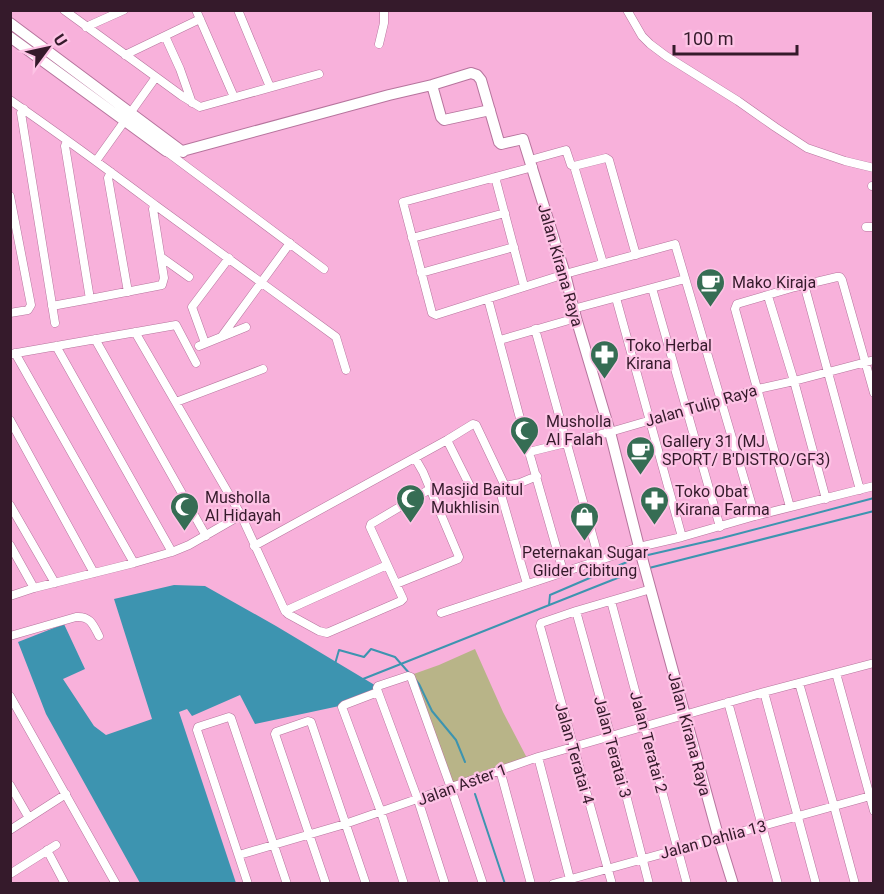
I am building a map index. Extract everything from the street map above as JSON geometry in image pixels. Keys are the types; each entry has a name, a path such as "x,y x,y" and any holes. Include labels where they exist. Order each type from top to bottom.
{"street":[{"path":"63,10 199,106 319,74"},
{"path":"86,27 124,10"},
{"path":"196,10 234,97"},
{"path":"238,10 270,87"},
{"path":"379,44 385,21 384,10"},
{"path":"627,10 642,36 650,44 738,100 783,133 807,148 873,168"},
{"path":"125,55 200,19"},
{"path":"10,23 128,117 166,152 324,269"},
{"path":"165,36 192,103"},
{"path":"10,37 183,152"},
{"path":"166,152 183,152 388,95 432,86 471,73 477,75 481,80 490,110 444,120 441,117 432,86"},
{"path":"96,161 156,77"},
{"path":"10,100 336,337 346,370"},
{"path":"24,109 21,113 55,323"},
{"name":"Jalan Kirana Raya","path":"490,110 499,142 501,144 523,138 532,163 610,432 640,552 733,884"},
{"path":"68,141 65,146 90,299"},
{"path":"603,263 574,166 571,165 566,150 495,177 403,204 434,315 524,286 675,244 754,516"},
{"path":"574,166 606,158 610,162 636,255"},
{"path":"111,172 108,178 128,292"},
{"path":"495,177 524,286"},
{"path":"10,196 31,305 28,310 10,313"},
{"path":"155,205 153,209 164,278"},
{"path":"412,238 505,213"},
{"path":"222,336 290,243"},
{"path":"421,273 514,247"},
{"path":"161,257 189,277"},
{"path":"229,258 192,307 202,344 246,327"},
{"path":"52,306 162,285 173,265"},
{"path":"790,507 735,309 737,304 804,284 837,277 842,280 869,361 873,393"},
{"path":"500,340 536,329 616,298 686,279"},
{"path":"804,284 860,490"},
{"path":"652,288 720,527"},
{"path":"768,296 826,499"},
{"path":"616,298 682,537"},
{"path":"488,299 563,571"},
{"path":"134,563 13,353 176,325 196,363"},
{"path":"536,329 599,559"},
{"path":"135,332 241,515 285,611 319,631 327,633 403,599 370,527 372,523 430,489"},
{"path":"95,339 206,536"},
{"path":"56,346 172,552"},
{"name":"Jalan Tulip Raya","path":"530,452 869,361"},
{"path":"176,402 263,369"},
{"path":"10,420 94,573"},
{"path":"254,546 473,424 476,425 505,486 537,476"},
{"path":"447,440 472,490"},
{"path":"396,584 459,558 415,458"},
{"path":"441,613 599,559 640,552 754,516 873,486"},
{"path":"502,498 527,584"},
{"path":"10,506 55,583"},
{"path":"10,596 172,552 206,536 241,515"},
{"path":"10,545 34,588"},
{"path":"285,611 387,566"},
{"path":"576,611 651,589"},
{"name":"Jalan Teratai 2","path":"611,601 687,884"},
{"name":"Jalan Teratai 4","path":"576,611 542,623 540,626 612,884"},
{"name":"Jalan Teratai 3","path":"576,611 649,884"},
{"path":"10,636 76,617 88,618 99,636"},
{"path":"872,664 873,673"},
{"name":"Jalan Aster 1","path":"239,855 345,824 538,757 728,702 872,664"},
{"path":"836,673 871,795 873,811"},
{"path":"445,884 418,800 377,688 408,676 411,677 483,884"},
{"path":"799,683 855,884"},
{"path":"378,692 342,707 381,812 404,884"},
{"path":"764,692 816,884"},
{"path":"10,696 116,884"},
{"path":"728,702 778,884"},
{"path":"248,884 197,730 229,717 287,884"},
{"path":"326,884 275,734 308,721 311,722 366,884"},
{"path":"538,757 571,881"},
{"path":"500,770 531,884"},
{"path":"10,785 29,818"},
{"path":"10,830 66,794"},
{"name":"Jalan Dahlia 13","path":"554,884 871,795"},
{"path":"10,874 56,844"},
{"path":"47,850 65,883"}],"shaded area":[{"path":"475,649 503,712 528,760 451,788 408,676"}],"water":[{"path":"174,585 205,586 378,687 344,705 255,724 240,695 192,716 187,709 179,712 236,883 140,883 46,714 18,642 64,624 85,669 63,679 94,726 106,735 152,719 114,599"}],"waterway":[{"path":"648,555 874,498"},
{"path":"649,568 874,511"},
{"path":"549,605 550,595 627,562"},
{"path":"363,679 625,575"},
{"path":"335,664 339,650 364,657 371,649 395,657 410,674"},
{"path":"416,680 432,711 456,740 465,762"},
{"path":"475,794 505,884"}],"place":[{"name":"Mako Kiraja","path":"711,308"},
{"name":"Toko Herbal Kirana","path":"605,380"},
{"name":"Musholla Al Falah","path":"525,456"},
{"name":"Gallery 31 (MJ SPORT/ B'DISTRO/GF3)","path":"641,476"},
{"name":"Masjid Baitul Mukhlisin","path":"410,524"},
{"name":"Toko Obat Kirana Farma","path":"654,526"},
{"name":"Musholla Al Hidayah","path":"184,532"},
{"name":"Peternakan Sugar Glider Cibitung","path":"585,542"}]}
